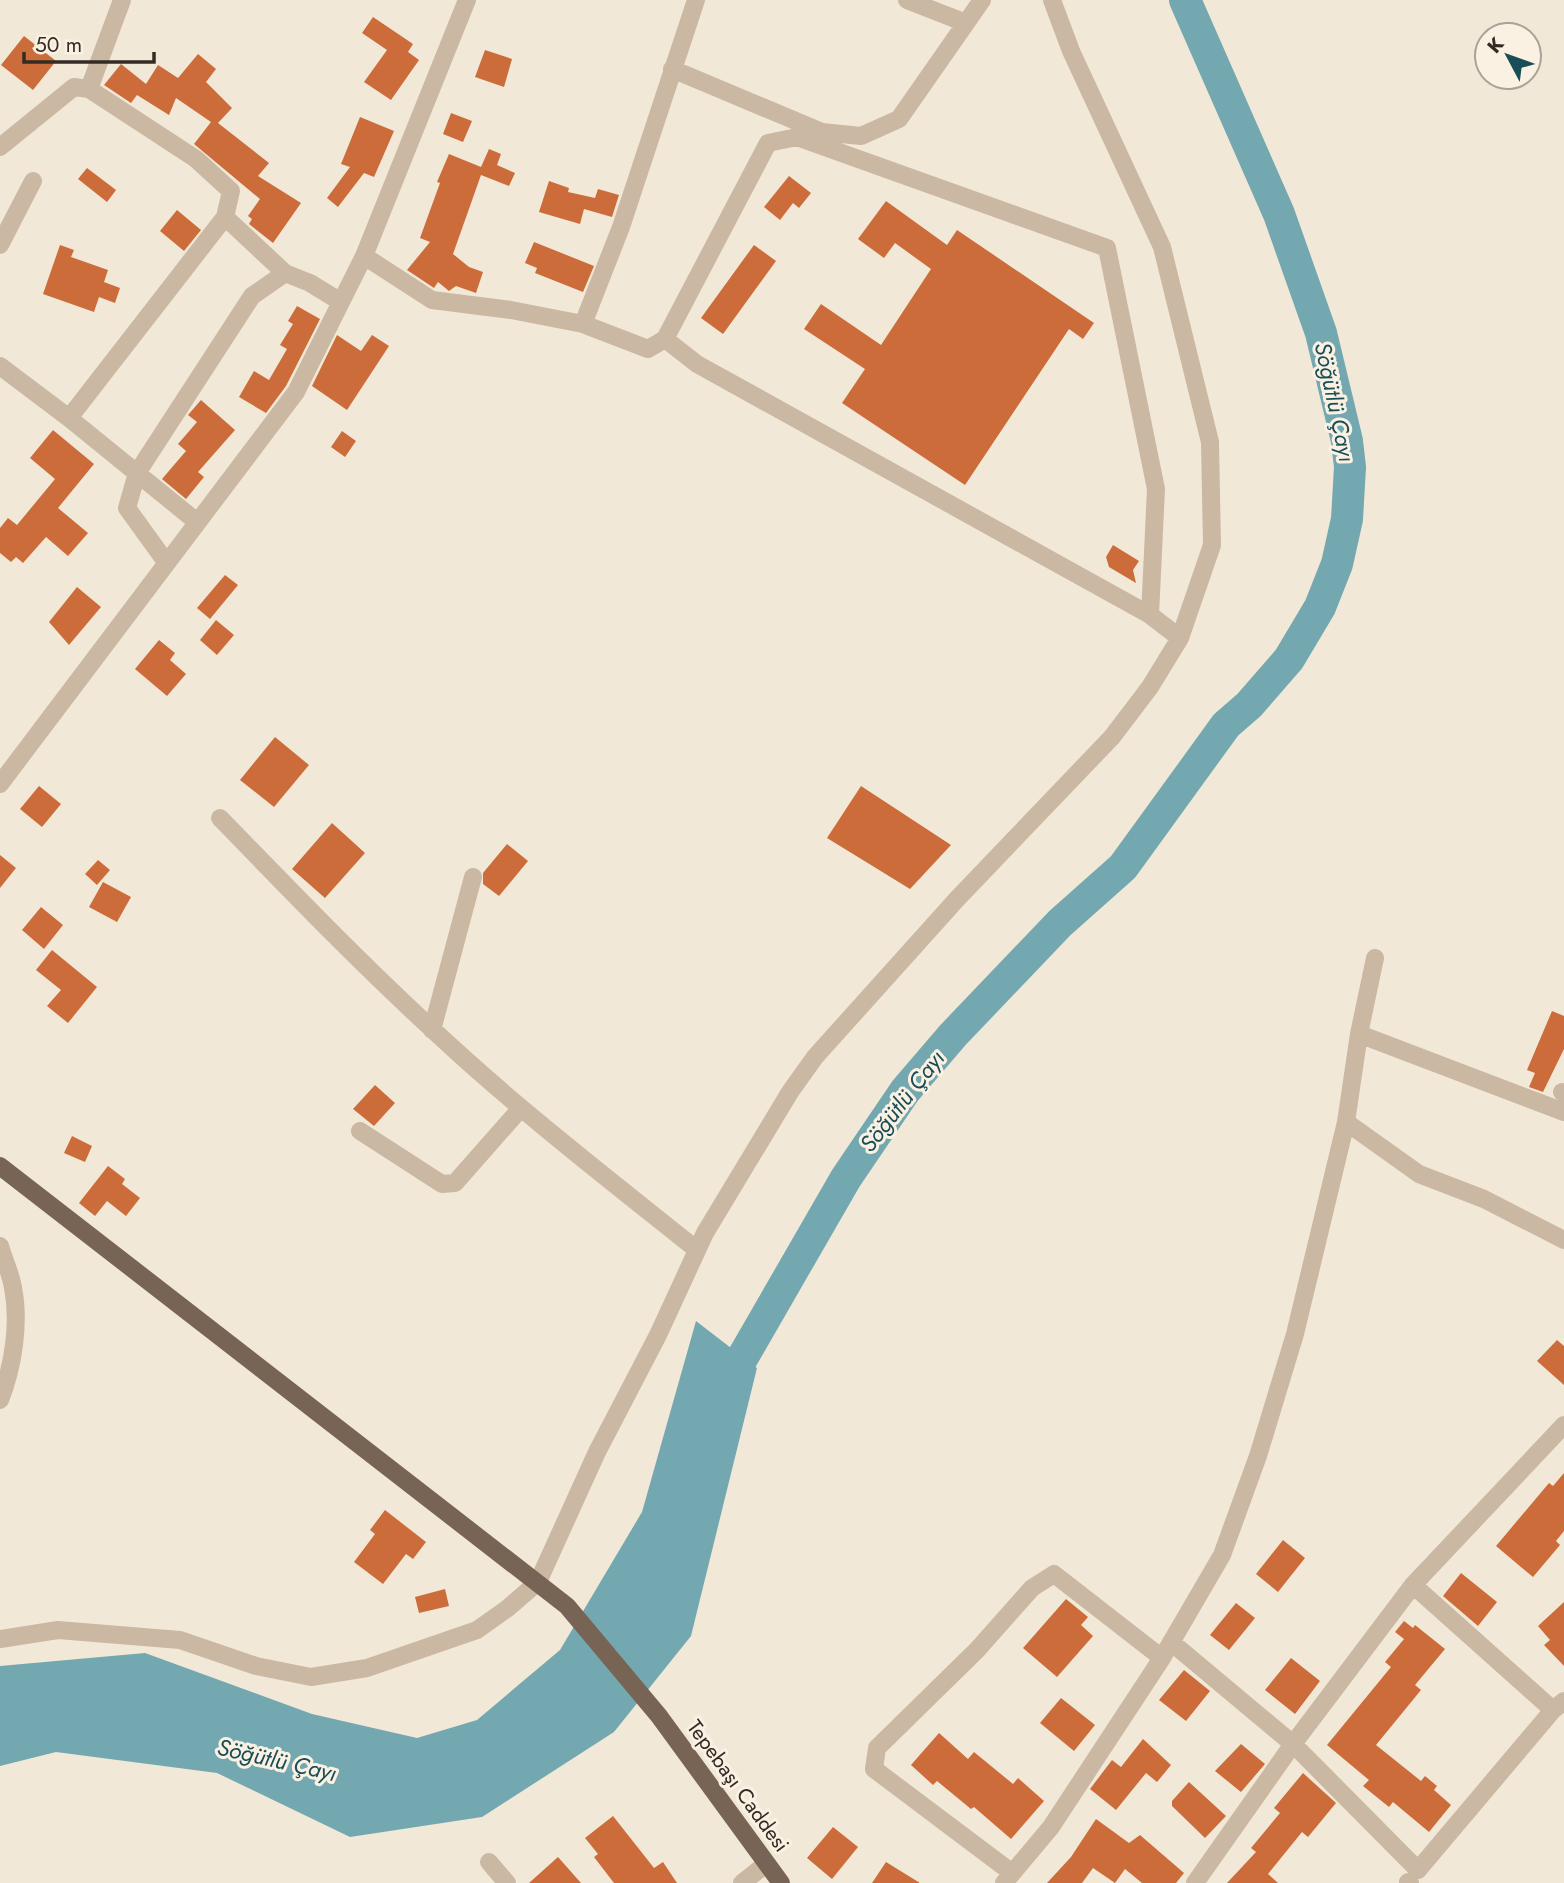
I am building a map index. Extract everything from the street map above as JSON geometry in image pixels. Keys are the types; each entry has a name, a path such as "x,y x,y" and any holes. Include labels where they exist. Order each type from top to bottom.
{"main road":[{"name":"Tepebaşı Caddesi","path":"0,1166 567,1606 659,1716 781,1883"}],"street":[{"path":"89,89 122,0"},
{"path":"0,783 296,392 364,256 467,0"},
{"path":"583,324 621,227 696,0"},
{"path":"907,0 966,23"},
{"path":"672,69 822,132 861,136 899,119 982,0"},
{"path":"0,1639 58,1630 180,1640 256,1666 311,1677 367,1668 477,1630 538,1582 597,1452 697,1250 761,1139 815,1057 957,899 1112,737 1150,687 1180,638 1212,545 1210,442 1162,247 1071,51 1052,0"},
{"path":"0,147 74,86 89,89 196,159 231,191 225,217 69,418"},
{"path":"364,256 432,300 583,324 648,349 665,339 768,142 797,137 1107,247 1156,489 1150,615"},
{"path":"0,245 33,181"},
{"path":"225,217 285,273 310,283 341,302"},
{"path":"166,562 127,508 137,474 253,296 285,273"},
{"path":"665,339 697,365 1150,615 1180,638"},
{"path":"0,366 197,522"},
{"path":"220,818 322,924 432,1030 521,1108 697,1250"},
{"path":"432,1030 473,877"},
{"path":"1162,1658 1054,1574 1032,1588 976,1650 877,1748 874,1769 1008,1878 1051,1827 1162,1658 1222,1555 1258,1455 1295,1334 1346,1122 1374,958"},
{"path":"1359,1034 1564,1112"},
{"path":"360,1131 442,1184 455,1183 521,1108"},
{"path":"1346,1122 1419,1174 1484,1199 1564,1240"},
{"path":"0,1246 13,1287 15,1330 6,1385 0,1400"},
{"path":"1195,1883 1293,1744 1413,1585 1564,1425"},
{"path":"1171,1642 1293,1744 1411,1879 1559,1705 1413,1585"},
{"path":"489,1862 507,1883"},
{"path":"742,1883 766,1864"}],"water":[{"path":"696,1321 757,1368 691,1636 614,1732 482,1817 350,1837 217,1773 56,1752 0,1766 0,1666 145,1653 312,1714 417,1738 477,1720 560,1650 642,1512"}],"building":[{"path":"373,17 413,44 408,52 419,60 391,100 364,82 387,50 362,33"},
{"path":"24,36 56,61 33,90 1,65"},
{"path":"485,50 512,59 504,87 475,77"},
{"path":"198,54 216,69 206,82 232,108 218,123 269,163 258,176 301,203 273,243 249,224 252,219 248,216 260,199 194,144 211,122 176,98 169,115 137,95 131,103 104,85 121,64 146,84 158,65 178,78"},
{"path":"451,113 472,121 463,142 443,134"},
{"path":"360,117 394,131 374,177 364,173 338,207 327,198 350,167 341,164"},
{"path":"489,149 501,154 497,165 515,173 509,186 481,175 453,254 469,267 483,272 476,293 456,286 449,291 438,282 434,288 407,270 430,242 420,238 440,183 437,182 449,154 481,167"},
{"path":"87,168 116,190 107,202 78,179"},
{"path":"789,176 811,193 799,208 793,203 780,220 764,207"},
{"path":"549,181 569,188 568,192 595,198 598,189 619,195 612,217 584,209 580,224 539,212"},
{"path":"886,201 947,245 957,230 1094,323 1083,339 1069,329 965,485 842,403 865,369 804,329 821,304 881,345 931,269 895,243 884,258 858,239"},
{"path":"177,210 201,230 184,251 160,231"},
{"path":"534,242 594,266 583,292 535,273 537,268 525,263"},
{"path":"60,245 74,250 71,257 108,270 104,282 120,288 115,303 99,297 94,312 43,294"},
{"path":"754,245 776,261 723,334 701,318"},
{"path":"297,306 320,319 286,386 266,413 239,397 254,371 269,380 287,349 280,345 293,324 288,321"},
{"path":"337,335 361,351 372,335 389,346 347,410 312,386"},
{"path":"201,400 235,430 198,472 204,477 186,499 162,479 186,451 178,444 197,422 188,415"},
{"path":"53,430 94,464 58,508 88,533 68,556 46,537 23,563 16,557 11,562 0,553 0,528 8,518 17,525 55,479 30,458"},
{"path":"342,431 356,441 345,457 331,447"},
{"path":"1113,545 1139,561 1133,570 1136,583 1109,567 1106,557"},
{"path":"225,575 238,585 210,619 197,608"},
{"path":"77,587 101,607 69,645 49,622"},
{"path":"216,620 234,635 217,655 200,640"},
{"path":"159,640 175,653 170,660 186,674 167,696 135,669"},
{"path":"275,737 309,765 274,807 240,780"},
{"path":"39,786 61,804 42,827 20,809"},
{"path":"861,786 951,845 910,889 827,838"},
{"path":"332,823 365,853 325,898 292,869"},
{"path":"507,844 528,861 499,896 483,884 483,873"},
{"path":"0,855 16,868 0,888"},
{"path":"98,860 110,870 97,885 85,874"},
{"path":"103,882 131,897 117,922 89,907"},
{"path":"41,907 63,925 44,949 22,930"},
{"path":"52,950 97,987 68,1023 47,1006 61,990 36,970"},
{"path":"1552,1011 1564,1016 1564,1049 1543,1092 1529,1087 1535,1073 1527,1070"},
{"path":"375,1085 395,1103 374,1126 353,1109"},
{"path":"72,1136 92,1146 85,1162 64,1153"},
{"path":"108,1166 125,1179 122,1184 140,1198 126,1216 107,1201 95,1216 79,1203"},
{"path":"1557,1340 1564,1346 1564,1385 1537,1361"},
{"path":"1564,1473 1564,1531 1556,1541 1560,1545 1533,1577 1496,1546 1549,1483 1553,1486"},
{"path":"385,1510 426,1542 413,1559 406,1554 383,1584 354,1562 375,1534 370,1530"},
{"path":"1283,1540 1305,1558 1278,1592 1256,1574"},
{"path":"1461,1573 1497,1602 1478,1626 1443,1596"},
{"path":"445,1589 449,1606 419,1613 415,1597"},
{"path":"1066,1599 1088,1617 1081,1625 1093,1636 1057,1677 1023,1648"},
{"path":"1564,1602 1564,1666 1544,1645 1550,1640 1538,1626"},
{"path":"1236,1603 1255,1618 1229,1650 1210,1635"},
{"path":"1404,1621 1413,1628 1415,1625 1445,1649 1415,1685 1421,1690 1376,1745 1421,1781 1425,1776 1437,1786 1434,1790 1451,1805 1429,1832 1393,1802 1389,1807 1363,1786 1369,1780 1327,1745 1391,1667 1385,1662 1404,1639 1395,1632"},
{"path":"1291,1658 1320,1681 1295,1714 1265,1690"},
{"path":"1184,1670 1210,1691 1186,1721 1159,1700"},
{"path":"1061,1698 1095,1725 1074,1751 1040,1723"},
{"path":"939,1733 968,1759 974,1752 1013,1784 1018,1778 1044,1801 1011,1839 974,1807 971,1809 937,1781 933,1785 911,1765"},
{"path":"1143,1739 1171,1765 1157,1782 1146,1773 1116,1810 1090,1789 1112,1760 1121,1767"},
{"path":"1241,1744 1265,1764 1241,1792 1215,1771"},
{"path":"1303,1773 1336,1803 1308,1837 1302,1832 1268,1874 1278,1883 1227,1883 1256,1852 1251,1848 1280,1813 1274,1808"},
{"path":"1189,1782 1226,1816 1205,1838 1172,1806 1172,1801"},
{"path":"613,1816 654,1868 663,1862 677,1883 614,1883 594,1857 598,1854 585,1838"},
{"path":"1096,1819 1129,1843 1140,1835 1184,1873 1176,1883 1142,1883 1125,1869 1115,1883 1093,1868 1082,1883 1047,1883 1071,1857"},
{"path":"833,1827 858,1847 832,1879 807,1858"},
{"path":"558,1857 581,1883 529,1883"},
{"path":"886,1862 920,1883 872,1883"}],"waterway":[{"name":"Söğütlü Çayı","path":"722,1393 846,1178 905,1091 953,1035 1060,923 1123,867 1226,725 1249,705 1289,659 1320,607 1337,564 1347,519 1350,467 1347,441 1321,333 1279,214 1185,0"}]}
